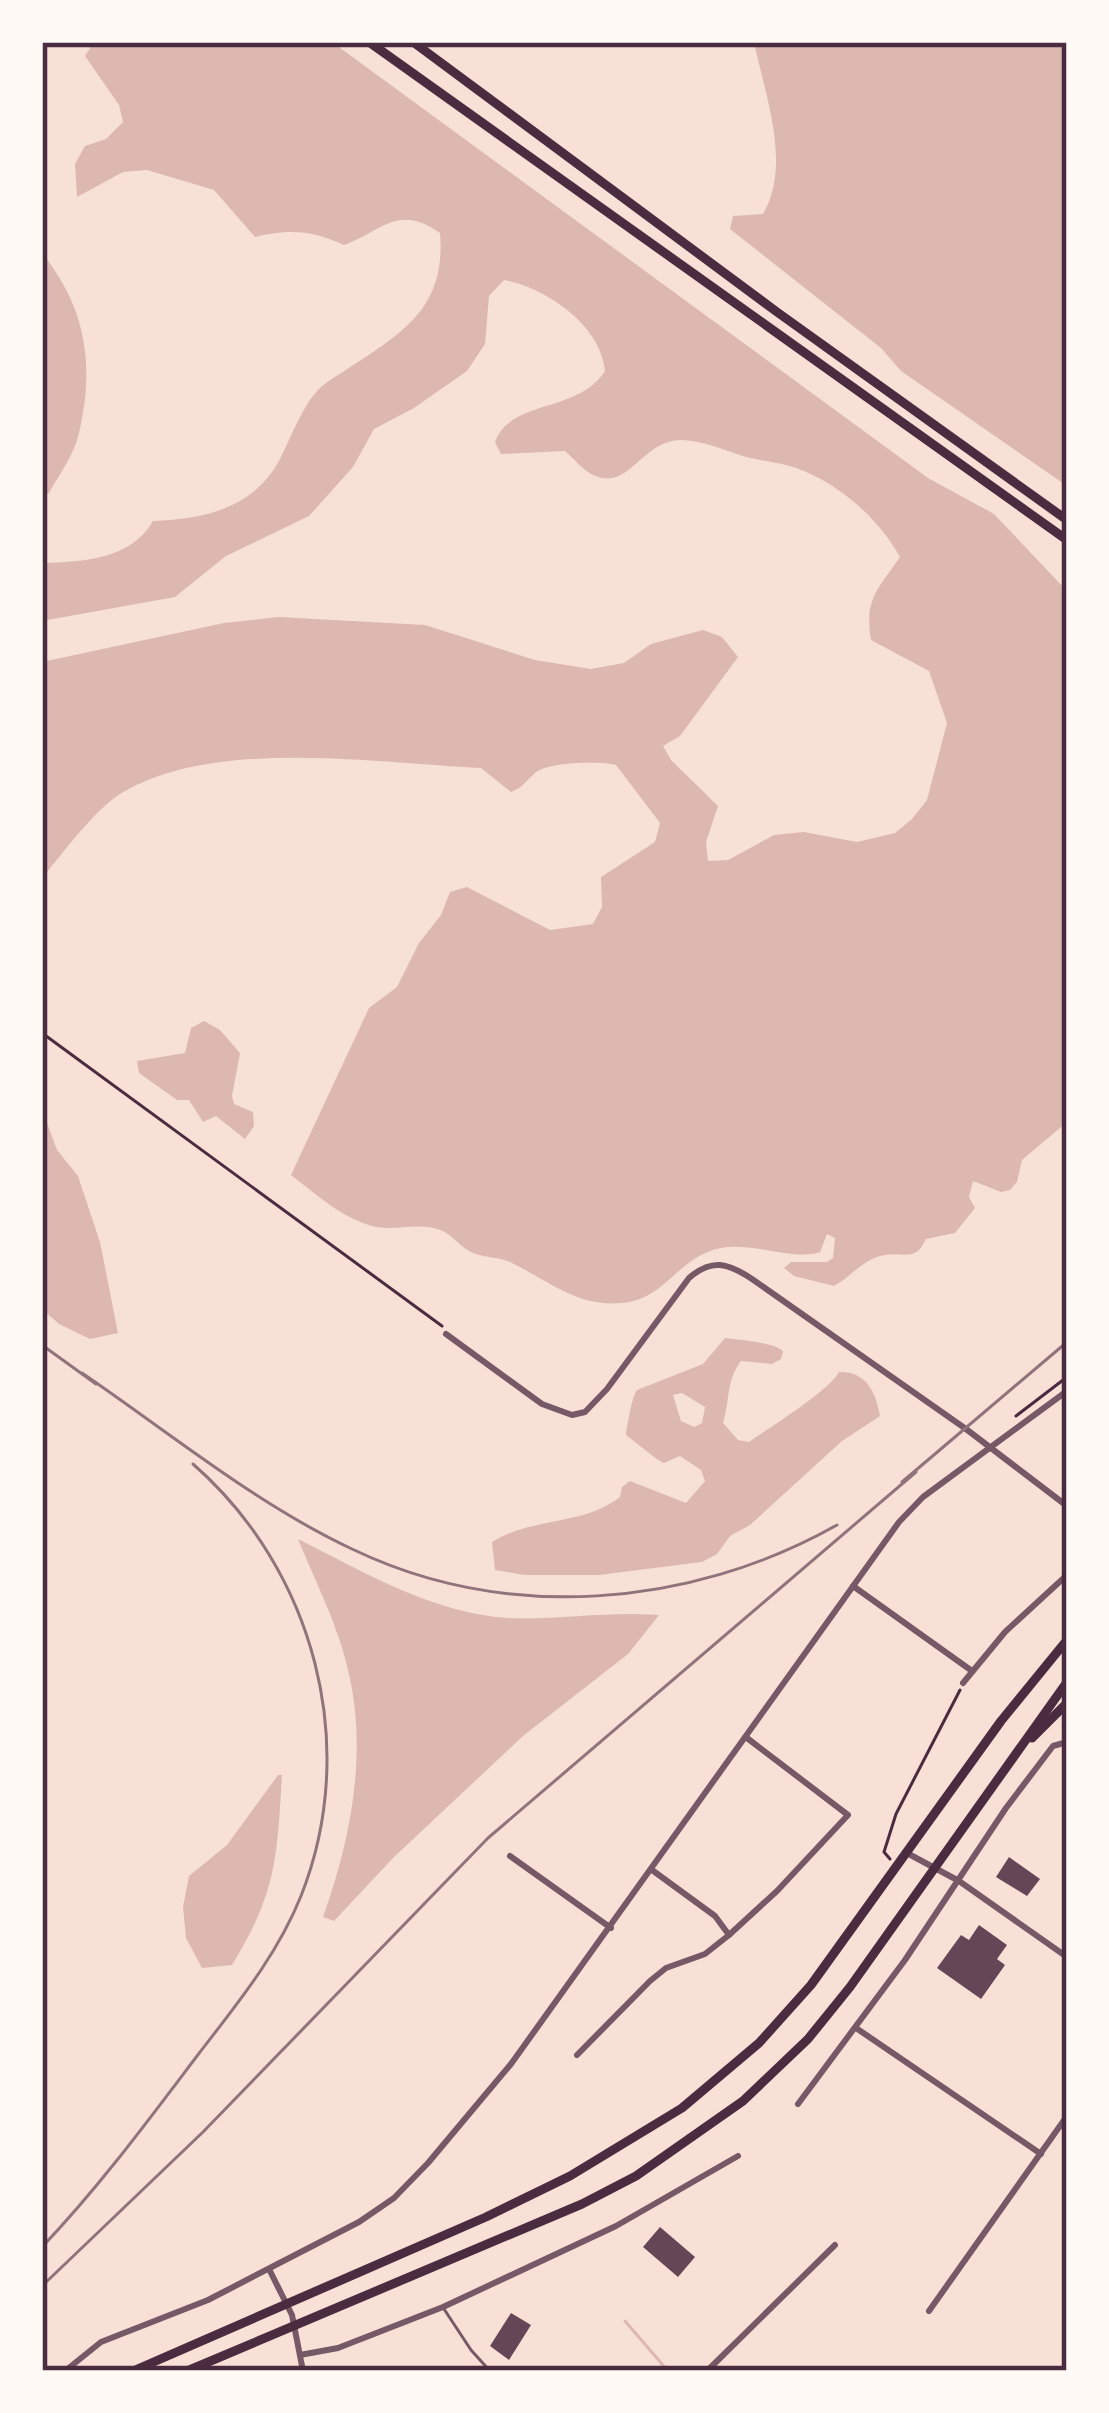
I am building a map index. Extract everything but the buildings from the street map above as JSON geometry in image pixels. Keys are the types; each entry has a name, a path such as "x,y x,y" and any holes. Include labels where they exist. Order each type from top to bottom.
{"main road":[{"path":"369,42 1067,540"},
{"path":"413,42 1067,520"},
{"path":"133,2371 486,2218 571,2176 682,2108 784,2017 1022,1693 1067,1640"},
{"path":"187,2371 293,2320 583,2204 636,2176 742,2102 808,2039 836,2004 1067,1682"},
{"path":"1000,1773 1067,1702"}],"street":[{"path":"446,1334 542,1403 572,1414 585,1412 608,1389 689,1278 705,1266 725,1264 966,1429 1067,1506"},
{"path":"64,2371 101,2342 208,2300 359,2222 394,2198 511,2064 910,1509 1067,1391"},
{"path":"963,1683 1005,1632 1067,1575"},
{"path":"853,1586 973,1671"},
{"path":"577,2055 666,1968 705,1954 729,1935 848,1815 747,1738"},
{"path":"798,2104 959,1882 1006,1808 1053,1746 1067,1742"},
{"path":"905,1852 959,1882 1067,1957"},
{"path":"511,1856 611,1928"},
{"path":"652,1870 715,1916 729,1935"},
{"path":"856,2028 1041,2154"},
{"path":"929,2311 1067,2116"},
{"path":"300,2355 338,2348 443,2307 616,2227 738,2156"},
{"path":"710,2368 836,2245"},
{"path":"268,2269 293,2320 303,2371"}],"lane":[{"path":"443,2307 470,2350 490,2371"}],"path":[{"path":"42,1033 427,1315 446,1334"},
{"path":"1014,1418 1067,1377"},
{"path":"887,1856 884,1852 896,1814 963,1683"}],"shaded area":[{"path":"94,42 332,42 928,478 994,514 1067,591 1067,1122 1022,1160 1010,1190 1001,1192 973,1181 969,1197 975,1208 955,1233 926,1239 914,1253 871,1260 834,1286 794,1276 784,1268 791,1262 833,1258 835,1238 827,1234 820,1252 809,1254 721,1248 694,1260 650,1294 605,1303 564,1291 507,1261 475,1254 440,1230 365,1224 331,1206 291,1175 369,1008 397,987 450,892 467,887 550,930 593,924 602,907 601,877 655,842 660,823 616,765 586,763 542,769 511,792 481,768 298,758 205,764 163,775 114,798 42,878 42,662 224,623 279,617 425,625 535,660 591,669 624,663 651,644 703,630 722,637 738,657 680,736 663,746 718,806 706,842 708,861 728,860 774,835 804,832 857,842 895,833 927,800 947,723 929,671 871,640 871,604 900,557 871,519 834,487 799,469 689,440 667,442 626,472 606,478 590,473 565,451 501,454 495,442 503,428 579,394 605,371 593,338 569,311 537,291 504,280 489,296 485,344 467,371 374,429 353,467 309,516 226,556 175,597 42,621 42,563 105,556 132,543 153,521 208,514 255,490 279,461 319,389 417,315 436,280 440,259 440,233 413,220 390,222 344,245 300,232 255,237 214,190 147,170 123,172 77,197 75,164 85,146 106,139 123,122 119,105 85,56"},
{"path":"754,42 1067,42 1067,486 901,371 881,348 730,229 733,216 763,214 775,174 774,130"},
{"path":"42,253 77,316 86,384 74,448 42,498"},
{"path":"204,1021 220,1030 240,1053 232,1096 234,1104 253,1112 254,1126 245,1139 216,1116 203,1122 189,1100 177,1100 139,1073 137,1061 185,1053 191,1028"},
{"path":"42,1109 57,1150 78,1176 100,1242 118,1333 90,1339 59,1324 42,1309"},
{"path":"725,1338 764,1343 783,1351 781,1359 772,1364 741,1361 736,1368 723,1423 738,1440 749,1442 812,1398 839,1372 863,1379 880,1416 842,1441 750,1525 730,1536 717,1554 702,1562 599,1575 495,1570 492,1542 523,1528 590,1513 620,1497 622,1487 630,1481 686,1503 705,1481 701,1470 680,1456 664,1463 626,1435 637,1390 703,1364","holes":["682,1393 705,1407 702,1423 694,1427 681,1421 673,1395"]},
{"path":"298,1539 399,1589 480,1615 659,1615 628,1654 523,1736 394,1857 334,1921 323,1917 342,1857 354,1795 354,1701 338,1636"},
{"path":"282,1775 276,1852 258,1916 232,1965 202,1968 186,1938 183,1907 189,1876 227,1845"}],"waterway":[{"path":"625,2321 668,2371"}],"railway":[{"path":"902,1482 1067,1342"},
{"path":"42,1345 96,1384"},
{"path":"82,1373 316,1531 411,1573 472,1588 534,1596 660,1589 780,1553 837,1525"},
{"path":"42,2247 122,2154 255,1979 301,1896 319,1838 326,1780 325,1721 315,1663 296,1607 269,1555 235,1507 193,1464"},
{"path":"42,2286 203,2132 488,1838 916,1472"}]}
